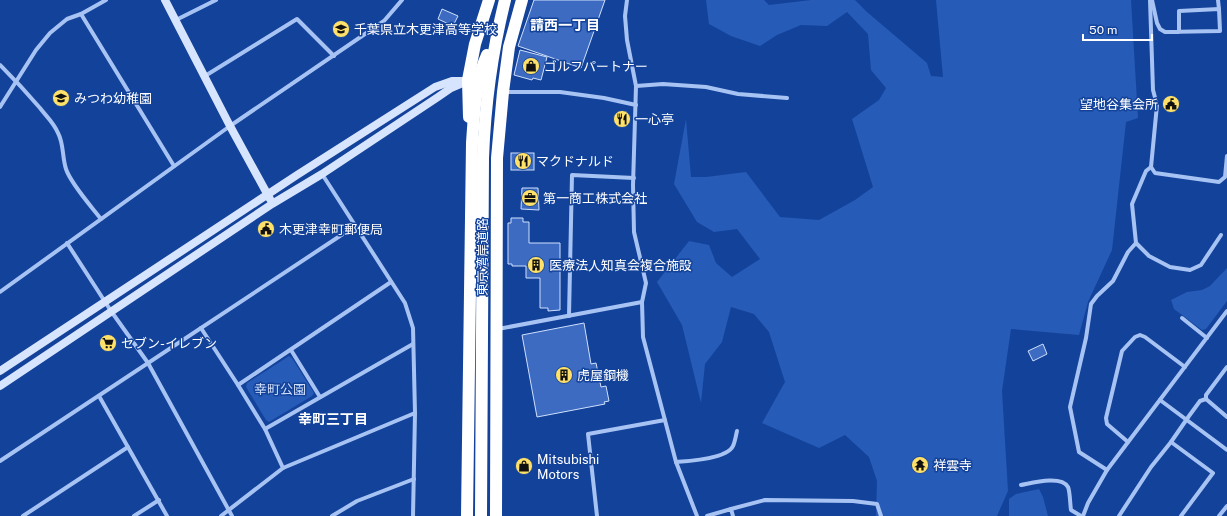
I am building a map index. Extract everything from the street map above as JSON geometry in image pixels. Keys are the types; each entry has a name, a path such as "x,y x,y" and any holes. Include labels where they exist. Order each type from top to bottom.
{"highway":[{"path":"466,516 468,80 474,44 489,0"},
{"name":"東京湾岸道路","path":"481,516 484,119 491,64 505,0"},
{"name":"東京湾岸道路","path":"496,516 497,158 502,92 509,47 521,1"},
{"path":"466,516 472,143 477,92 483,63 496,39"}],"street":[{"path":"0,107 36,50 50,33 67,19 106,0"},
{"path":"165,0 272,204"},
{"path":"176,20 216,0"},
{"path":"0,292 230,126 384,21 402,0"},
{"path":"627,0 627,40 636,86 634,232 646,283 642,302 643,337 676,462 695,516"},
{"path":"1151,0 1157,23 1160,29 1165,32 1220,31 1218,0"},
{"path":"1151,0 1153,90 1157,105 1151,167 1155,173 1219,182 1225,177 1227,156"},
{"path":"1179,32 1179,11 1219,9"},
{"path":"80,14 174,166"},
{"path":"205,76 296,19 334,56"},
{"path":"0,65 17,81 56,128 62,144 62,155 66,170 78,189 101,219"},
{"path":"0,386 272,204 322,174 451,88 468,80"},
{"path":"0,371 435,87 452,81 468,80 485,84 502,92 560,92 604,98 636,105"},
{"path":"636,86 663,84 706,87 738,94 788,98"},
{"path":"1151,167 1146,172 1132,204 1136,243 1149,256 1170,267 1190,270 1201,265 1221,235"},
{"path":"322,174 392,282 405,303 410,316 413,328 415,413 413,516"},
{"path":"569,316 572,175 634,178"},
{"path":"0,461 355,226"},
{"path":"67,243 111,311 148,363 232,516"},
{"path":"1107,470 1079,452 1070,407 1086,338 1091,304 1113,281 1128,252 1136,243"},
{"path":"238,385 392,282"},
{"path":"496,329 642,302"},
{"path":"1022,485 1045,481 1063,483 1068,488 1071,510 1082,516 1107,470 1227,311"},
{"path":"1182,318 1207,338"},
{"path":"201,328 265,429 283,468"},
{"path":"1128,442 1107,424 1106,418 1122,351 1140,335 1145,337 1185,367"},
{"path":"265,429 413,344"},
{"path":"291,350 320,397"},
{"path":"1206,399 1206,395 1227,367"},
{"path":"99,396 167,516"},
{"path":"1206,399 1227,417"},
{"path":"1119,516 1152,467 1200,401 1206,399"},
{"path":"1160,400 1227,450"},
{"path":"221,516 283,468 415,413"},
{"path":"597,516 588,434 666,420"},
{"path":"676,462 705,459 723,455 733,447 737,431"},
{"path":"1171,442 1213,473 1181,516"},
{"path":"23,516 128,447"},
{"path":"332,516 357,501 414,479"},
{"path":"134,516 159,500"},
{"path":"707,516 765,500 877,504 881,516"},
{"path":"1219,516 1227,506"},
{"path":"731,509 733,516"}],"green space":[{"path":"706,0 764,0 769,5 811,0 855,0 927,63 931,76 943,77 936,0 1131,0 1138,118 1126,122 1112,250 1088,302 1079,335 1011,329 1002,391 1008,491 997,516 876,516 877,481 869,457 845,435 819,448 762,423 785,382 769,332 754,314 731,307 722,342 705,364 701,403 682,325 657,282 689,241 709,245 716,263 732,277 760,259 737,229 714,232 697,222 674,184 686,119 691,177 706,177 746,172 780,217 819,220 855,200 873,187 852,119 879,100 886,88 871,70 868,34 847,12 827,26 801,25 777,35 760,46 731,36 709,24"},
{"path":"1227,268 1227,301 1206,329 1202,330 1174,309 1171,300 1187,292 1202,290 1210,286"},
{"name":"幸町公園","path":"289,356 292,358 314,393 312,396 269,422 266,420 246,387 247,383"},
{"path":"1039,489 1043,497 1048,516 1009,516 1009,499 1016,494"}],"building":[{"path":"534,0 605,0 581,68 518,46"},
{"path":"442,9 458,16 453,26 438,19"},
{"name":"ゴルフパートナー","path":"520,50 547,57 541,80 533,78 532,80 514,75"},
{"name":"一心亭","path":"618,112 627,112 627,125 617,125"},
{"name":"マクドナルド","path":"511,153 534,153 534,170 511,170"},
{"name":"第一商工株式会社","path":"522,188 538,188 539,210 521,209"},
{"name":"医療法人知真会複合施設","path":"511,218 523,218 523,222 529,222 529,243 560,243 560,310 548,311 548,308 540,308 540,278 526,278 526,266 512,266 512,264 508,264 508,223 511,223"},
{"name":"虎屋鋼機","path":"584,323 591,364 596,363 601,387 606,386 609,401 604,402 605,404 537,417 522,335"},
{"path":"1043,344 1047,354 1033,361 1028,351"}],"place":[{"name":"千葉県立木更津高等学校","path":"341,29"},
{"name":"ゴルフパートナー","path":"531,66"},
{"name":"みつわ幼稚園","path":"61,98"},
{"name":"望地谷集会所","path":"1171,104"},
{"name":"一心亭","path":"622,119"},
{"name":"マクドナルド","path":"523,161"},
{"name":"第一商工株式会社","path":"530,198"},
{"name":"木更津幸町郵便局","path":"266,229"},
{"name":"医療法人知真会複合施設","path":"536,265"},
{"name":"セブン-イレブン","path":"108,343"},
{"name":"虎屋鋼機","path":"564,375"},
{"name":"祥雲寺","path":"920,465"},
{"name":"Mitsubishi Motors","path":"524,466"}],"district":[{"name":"請西一丁目","path":"565,25"},
{"name":"幸町三丁目","path":"333,419"}]}
